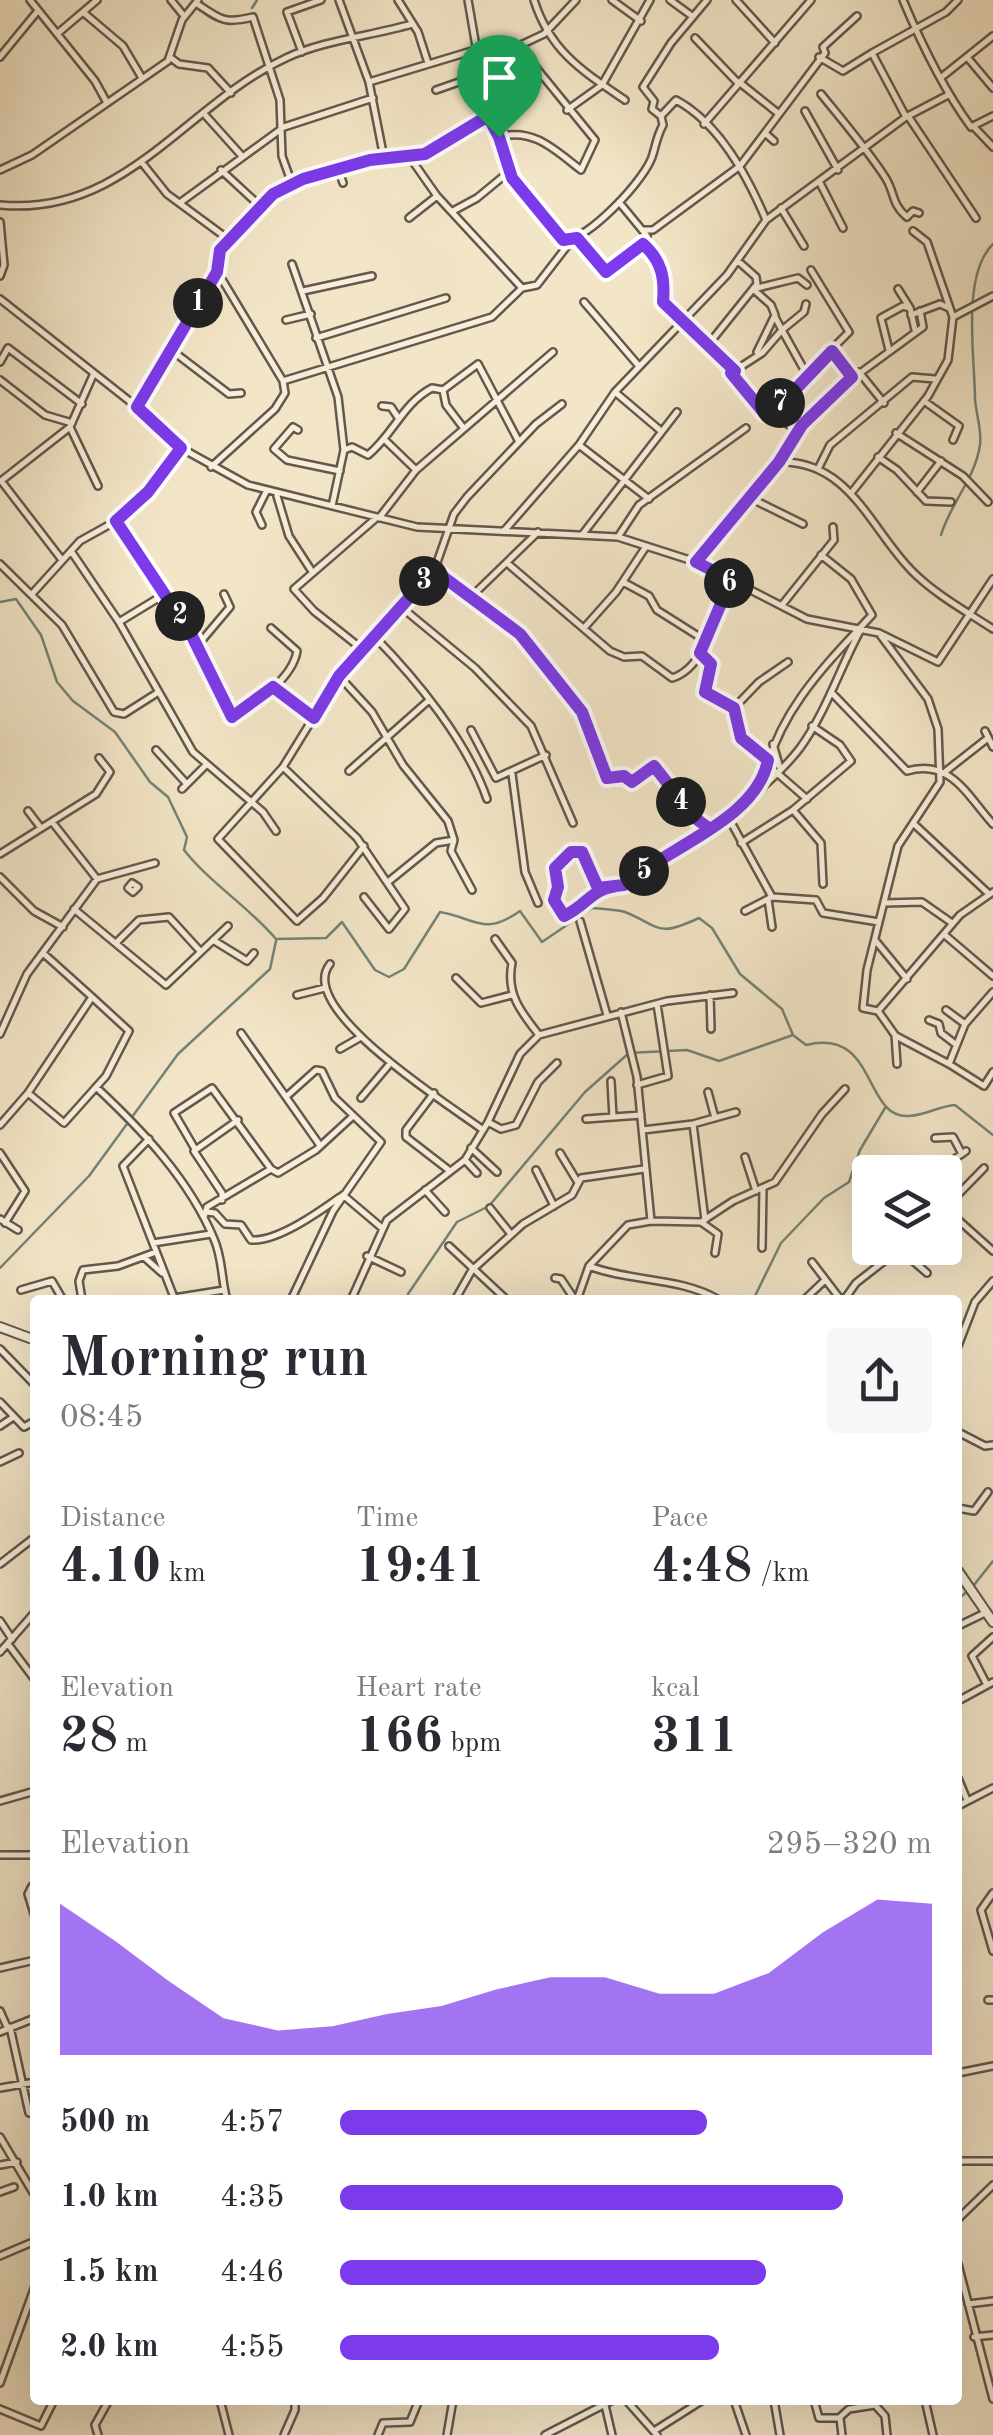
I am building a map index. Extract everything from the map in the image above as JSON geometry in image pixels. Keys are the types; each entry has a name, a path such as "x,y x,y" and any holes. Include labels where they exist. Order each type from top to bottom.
{"street":[{"path":"30,0 106,101"},
{"path":"57,34 97,0"},
{"path":"171,0 184,16"},
{"path":"302,52 287,12 320,0"},
{"path":"339,0 369,82 384,158"},
{"path":"398,0 428,64"},
{"path":"469,0 488,116 511,170 532,206 563,240 574,240 606,272 643,244 647,236 619,202"},
{"path":"534,0 544,34 625,100"},
{"path":"478,65 544,34 576,0"},
{"path":"612,0 641,21"},
{"path":"567,110 602,84 650,0"},
{"path":"670,0 692,16"},
{"path":"283,381 492,317 522,288 537,284 574,240 619,202 654,153 653,142 663,125 644,87 692,16 708,0"},
{"path":"736,0 775,42"},
{"path":"704,124 811,0"},
{"path":"903,0 943,76 948,94 993,147"},
{"path":"819,58 843,71 918,29 958,0"},
{"path":"0,170 32,154 171,58 184,16 197,2 218,21 238,22 254,17 272,66 284,127 282,156 292,184"},
{"path":"0,57 2,47 37,12"},
{"path":"84,13 123,46 142,78"},
{"path":"642,230 653,230 664,219 685,210 740,166 819,58 823,47 857,16"},
{"path":"0,205 61,203 144,164 231,93 272,66 302,52 412,24"},
{"path":"943,76 993,36"},
{"path":"695,38 739,83 779,114"},
{"path":"499,137 528,134 581,170 594,138 567,110 520,48"},
{"path":"369,82 476,50"},
{"path":"872,53 907,116 976,218"},
{"path":"968,57 990,78 993,88"},
{"path":"171,58 179,64 208,68 231,93"},
{"path":"436,90 479,76"},
{"path":"821,94 887,180 890,197 902,214 907,217 913,211 920,213"},
{"path":"504,531 579,445 638,365 684,324 738,261 766,220 907,116 948,94"},
{"path":"182,202 241,154 284,127 373,98"},
{"path":"661,116 676,100 704,124 740,166 766,220"},
{"path":"805,112 838,170"},
{"path":"206,115 241,154"},
{"path":"137,407 217,272 218,254 260,205 292,184 448,144 488,116"},
{"path":"975,128 993,116"},
{"path":"765,133 774,140"},
{"path":"409,156 436,196 522,288"},
{"path":"144,164 167,194 228,239"},
{"path":"221,170 260,205"},
{"path":"339,170 343,184"},
{"path":"453,211 477,198 511,170"},
{"path":"820,183 843,228"},
{"path":"409,218 436,196"},
{"path":"782,208 804,246"},
{"path":"0,222 4,264 0,276"},
{"path":"852,492 924,401 948,360 953,317 926,242 913,231"},
{"path":"643,244 657,256 665,288 663,302 735,371"},
{"path":"708,345 753,289 756,278 738,261"},
{"path":"292,264 304,291 324,366 338,397 344,450 332,506"},
{"path":"806,304 804,312 731,373 764,413 772,410 848,336 849,327 811,270"},
{"path":"211,467 282,400 283,381 217,272"},
{"path":"304,291 372,276"},
{"path":"753,289 798,278 807,285"},
{"path":"753,289 771,305 807,375"},
{"path":"898,289 915,330"},
{"path":"953,317 993,296"},
{"path":"316,338 446,298"},
{"path":"0,299 137,407 181,448 211,467 277,494 447,531 618,536 696,562 807,619 879,634 938,662 993,579"},
{"path":"584,302 638,365"},
{"path":"888,350 880,318 903,306 920,312 940,304 949,308"},
{"path":"696,562 779,462 797,432 852,377 925,325 920,312"},
{"path":"286,320 311,314"},
{"path":"756,354 775,317"},
{"path":"0,362 8,348 82,404"},
{"path":"170,349 229,394 241,393"},
{"path":"832,351 852,377"},
{"path":"362,649 296,591 311,570 324,567 377,518 416,470 462,426 553,352"},
{"path":"344,450 352,447 366,456 386,441 416,397 432,388 443,390 478,364 519,442"},
{"path":"859,372 884,403"},
{"path":"63,561 1,481 71,425 94,373"},
{"path":"818,469 830,445 912,377 935,379"},
{"path":"0,380 45,415 71,425 98,486"},
{"path":"443,390 446,405 462,426"},
{"path":"615,392 661,430"},
{"path":"924,401 959,426 953,440"},
{"path":"364,846 323,898 297,920 220,845 220,834 283,767 339,676 434,570 447,531 467,497 562,404"},
{"path":"382,406 392,407 399,418"},
{"path":"772,410 797,432"},
{"path":"582,535 678,412"},
{"path":"298,430 292,426 274,449 286,460 341,471"},
{"path":"618,536 639,505 696,460 746,428"},
{"path":"896,433 941,461 988,502"},
{"path":"386,441 416,470"},
{"path":"579,445 650,499"},
{"path":"32,594 70,551 116,521 148,492 181,448"},
{"path":"878,457 898,470 926,501 951,502"},
{"path":"917,492 941,461"},
{"path":"779,462 800,462 818,469 852,492 915,574 993,630"},
{"path":"262,525 256,512 267,491"},
{"path":"277,494 289,536 311,570"},
{"path":"748,496 803,524"},
{"path":"116,521 198,645 230,716 273,687 291,668 297,651 271,628"},
{"path":"779,606 784,605 834,540 834,527"},
{"path":"472,595 538,532"},
{"path":"584,628 623,582 646,547"},
{"path":"70,551 119,622 179,734 205,766 263,812 276,831"},
{"path":"764,783 773,744 828,658 872,615 862,592 821,555"},
{"path":"507,563 610,651 624,657 642,656 672,678 686,674 700,653 731,580"},
{"path":"0,564 62,625 114,712 124,714 156,693"},
{"path":"434,570 515,630 574,700 607,778 624,776 632,782 654,766 695,818 710,829"},
{"path":"623,582 649,596 657,610 706,640"},
{"path":"119,622 164,594"},
{"path":"198,645 230,608 224,594"},
{"path":"400,606 475,668 531,726 573,823"},
{"path":"598,888 582,852 571,852 555,868 557,911 564,916 577,910 598,888 624,885 710,829 798,750 859,630"},
{"path":"879,634 928,698 944,771 993,824"},
{"path":"374,636 428,701 479,778 486,800"},
{"path":"700,653 711,664 705,692 734,708 741,738 768,760"},
{"path":"734,708 788,662"},
{"path":"339,676 448,821 454,840 451,852 472,890"},
{"path":"273,687 314,718"},
{"path":"830,691 906,769 944,771"},
{"path":"349,771 428,701"},
{"path":"741,843 807,799 851,756 812,726"},
{"path":"471,730 493,776 512,774 546,755"},
{"path":"878,1011 865,1010 863,1005 898,846 944,771 987,735 993,747"},
{"path":"773,744 778,770 807,799"},
{"path":"156,750 184,786 205,766"},
{"path":"0,854 96,794 110,772 99,758"},
{"path":"283,767 364,846 405,909 389,929 364,896"},
{"path":"512,774 525,872 538,903"},
{"path":"793,810 821,843 824,884"},
{"path":"28,812 41,828"},
{"path":"727,815 760,868 770,898 772,926"},
{"path":"878,1011 946,936 952,923 991,893 913,822"},
{"path":"53,823 98,879"},
{"path":"388,882 436,843 454,840"},
{"path":"0,1034 26,974 98,879 155,863"},
{"path":"120,874 129,884"},
{"path":"0,877 34,910 63,927"},
{"path":"745,911 770,898 816,900 826,913 879,922"},
{"path":"884,903 922,902 952,923"},
{"path":"74,909 166,985 228,926"},
{"path":"117,942 139,920 169,917 200,951"},
{"path":"580,921 607,1015"},
{"path":"946,936 993,976"},
{"path":"495,939 512,963 508,977 512,995 539,1035"},
{"path":"213,940 240,960 247,961 254,952"},
{"path":"875,940 906,979"},
{"path":"28,1092 62,1124 96,1087 129,1030 43,953"},
{"path":"330,964 324,973 325,988 361,1037 389,1065 483,1130"},
{"path":"456,978 481,1003 512,995"},
{"path":"296,996 325,988"},
{"path":"950,1064 954,1044 965,1024 993,992"},
{"path":"352,1295 382,1228 393,1214 465,1160 520,1054 539,1035 657,1004 734,994"},
{"path":"710,995 711,1029"},
{"path":"0,1125 28,1092 92,997"},
{"path":"637,1085 668,1076 657,1004"},
{"path":"946,1010 965,1024"},
{"path":"878,1011 895,1036 984,1086 993,1072"},
{"path":"622,1012 637,1085 651,1220"},
{"path":"929,1020 938,1024 940,1033 954,1044"},
{"path":"241,1033 319,1144"},
{"path":"895,1036 897,1064"},
{"path":"340,1049 361,1037"},
{"path":"488,1122 501,1129 516,1125 538,1082 558,1063"},
{"path":"360,1098 389,1065"},
{"path":"288,1096 318,1069 352,1116 381,1142 342,1195 293,1295"},
{"path":"610,1081 613,1117"},
{"path":"96,1087 149,1138 205,1215 225,1295"},
{"path":"222,1200 174,1114 210,1088 278,1173 316,1150 352,1116"},
{"path":"578,1295 589,1266 628,1225 651,1220 703,1221 783,1175 812,1128 846,1090"},
{"path":"708,1092 715,1118"},
{"path":"434,1093 406,1138 450,1171"},
{"path":"642,1130 693,1124 736,1112"},
{"path":"586,1119 641,1115"},
{"path":"195,1149 238,1120"},
{"path":"693,1124 703,1221 718,1234 715,1253"},
{"path":"935,1138 953,1137 964,1152 960,1155"},
{"path":"149,1138 123,1166 172,1295"},
{"path":"471,1148 497,1172"},
{"path":"0,1153 25,1191 3,1221 18,1230"},
{"path":"560,1154 578,1180"},
{"path":"746,1158 759,1189 762,1248"},
{"path":"465,1160 477,1172"},
{"path":"962,1188 984,1168"},
{"path":"205,1215 207,1207 271,1169"},
{"path":"578,1180 644,1169"},
{"path":"536,1170 554,1206"},
{"path":"458,1295 476,1266 510,1234 572,1195 578,1180"},
{"path":"425,1190 445,1212"},
{"path":"205,1215 215,1213 225,1224 241,1225 251,1240 261,1241 310,1219 342,1195"},
{"path":"342,1195 382,1228"},
{"path":"490,1208 510,1234"},
{"path":"962,1223 993,1251"},
{"path":"154,1244 212,1234"},
{"path":"449,1246 476,1266 502,1295"},
{"path":"81,1295 78,1281 83,1270 118,1266 156,1252"},
{"path":"142,1256 166,1278"},
{"path":"367,1256 401,1272"},
{"path":"812,1262 838,1295"},
{"path":"847,1295 879,1265"},
{"path":"918,1265 927,1273"},
{"path":"589,1266 618,1277 690,1288 707,1295"},
{"path":"555,1278 561,1279 572,1295"},
{"path":"809,1295 824,1281"},
{"path":"962,1336 975,1302 993,1281"},
{"path":"21,1290 52,1282 59,1295"},
{"path":"196,1295 224,1290"},
{"path":"0,1327 30,1338"},
{"path":"0,1349 30,1379"},
{"path":"0,1402 24,1427 30,1424"},
{"path":"0,1426 12,1418"},
{"path":"962,1434 985,1446 993,1445"},
{"path":"0,1462 19,1453"},
{"path":"962,1509 974,1512 988,1492"},
{"path":"1,1560 30,1540"},
{"path":"962,1576 988,1608 993,1622"},
{"path":"962,1624 988,1608"},
{"path":"0,1652 30,1618"},
{"path":"0,1621 30,1672"},
{"path":"962,1699 991,1685 972,1656 993,1637"},
{"path":"962,1788 967,1800"},
{"path":"962,1803 993,1788"},
{"path":"1,1797 30,1792"},
{"path":"0,1854 30,1854"},
{"path":"993,1892 981,1910 993,1951"},
{"path":"0,1968 30,1961"},
{"path":"0,2010 9,2028 29,2113"},
{"path":"0,2032 30,2020"},
{"path":"962,2072 993,2066"},
{"path":"0,2088 30,2082"},
{"path":"0,2137 30,2178"},
{"path":"0,2165 17,2162"},
{"path":"962,2162 993,2162"},
{"path":"962,2215 993,2184"},
{"path":"0,2192 14,2187"},
{"path":"0,2256 30,2242"},
{"path":"962,2278 993,2399"},
{"path":"962,2294 966,2293"},
{"path":"0,2383 30,2302"},
{"path":"968,2304 993,2302"},
{"path":"974,2337 993,2335"},
{"path":"0,2409 34,2426 44,2424 52,2405"},
{"path":"98,2435 95,2425 106,2405"},
{"path":"221,2405 229,2435"},
{"path":"284,2435 296,2405"},
{"path":"378,2435 384,2423 410,2422 417,2405"},
{"path":"446,2435 453,2405"},
{"path":"631,2405 656,2433 696,2405"},
{"path":"736,2405 746,2435"},
{"path":"775,2405 780,2435"},
{"path":"815,2405 819,2418 839,2418 862,2405"},
{"path":"874,2405 885,2416 887,2435"},
{"path":"926,2405 934,2435"},
{"path":"545,2435 605,2406 612,2435"},
{"path":"839,2418 842,2435"},
{"path":"31,2435 34,2426"}],"waterway":[{"path":"252,8 257,0"},
{"path":"941,535 973,469 980,445 972,340 973,296 983,258 993,244"},
{"path":"0,602 16,599 41,635 57,682 73,701 115,732 150,782 168,797 187,837 184,850 276,939"},
{"path":"276,939 326,938 342,922 375,970 389,977 404,969 440,912 488,924 520,911 542,942 592,908 625,912 666,929 699,918 712,928 740,974 782,1009 793,1035 806,1045 829,1043 846,1049 894,1113 914,1116 955,1105 993,1135"},
{"path":"0,1268 89,1176 178,1054 270,969 276,941"},
{"path":"408,1294 457,1222 489,1206 585,1092 629,1053 687,1050 719,1061 793,1035"},
{"path":"755,1295 781,1243 824,1198 849,1182 860,1150 885,1108"},
{"path":"974,1585 993,1561"},
{"path":"962,1596 968,1591"}],"route":[{"path":"499,137 488,116 436,150 370,160 303,179 260,205 220,250 217,272 137,407 181,448 148,492 116,521 198,645 220,700 232,717 273,687 314,718 329,688 434,570 515,630 582,712 607,778 624,776 632,782 654,766 695,818 710,829 634,876 624,885 598,888 582,852 571,852 555,868 558,887 554,900 557,911 564,916 577,910 582,900 598,888 616,886 624,885 680,850 710,829 764,783 768,760 741,738 734,708 705,692 711,664 700,653 731,580 696,562 779,462 802,425 852,377 832,351 789,396 764,413 731,373 735,371 663,302 665,288 657,256 643,244 626,261 606,272 577,238 563,240 512,178 499,137"}]}
